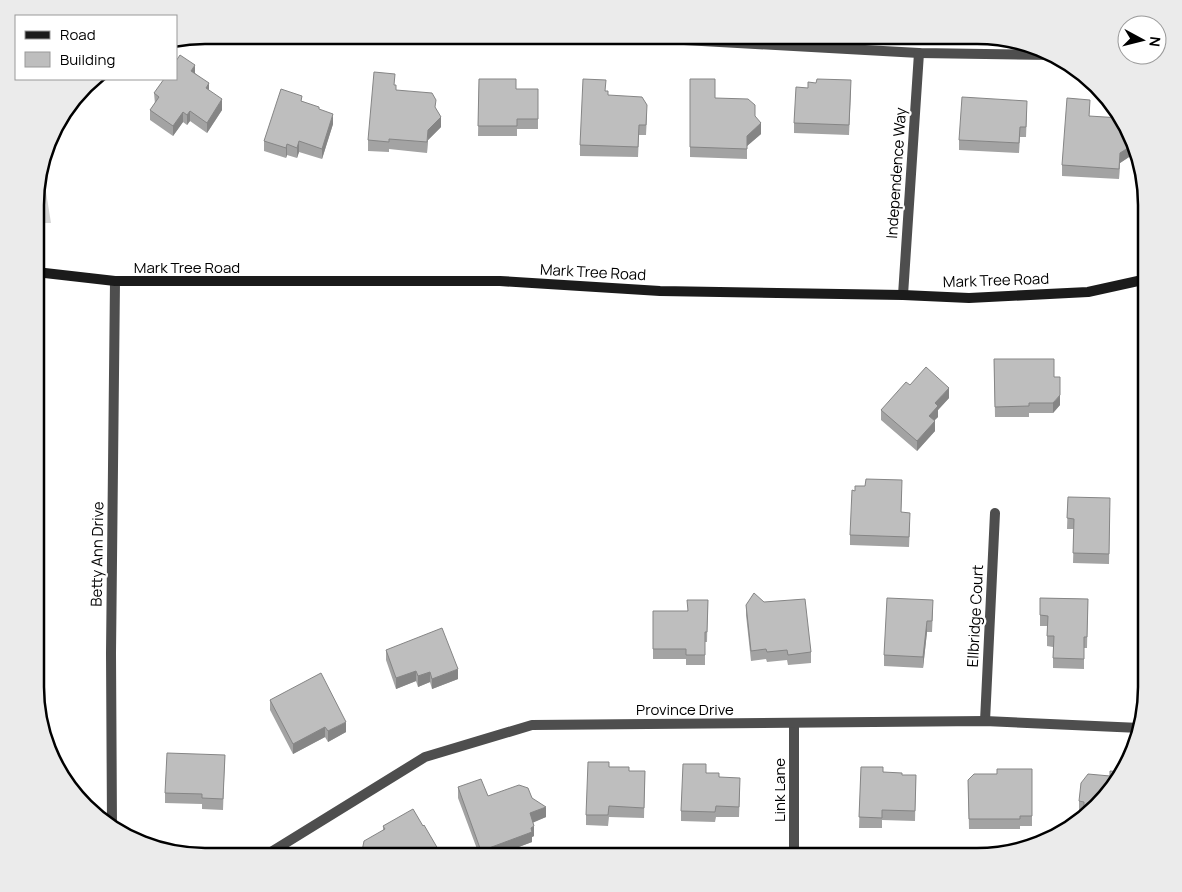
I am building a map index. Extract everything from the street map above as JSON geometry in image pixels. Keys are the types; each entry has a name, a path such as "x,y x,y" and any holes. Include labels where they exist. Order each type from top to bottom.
{"main road":[{"name":"Mark Tree Road","path":"44,273 116,281 500,281 660,291 903,295 969,298 1079,292 1138,281"}],"street":[{"path":"757,44 919,53 1035,55"},
{"name":"Independence Way","path":"903,295 919,53"},
{"name":"Betty Ann Drive","path":"112,819 116,281"},
{"name":"Ellbridge Court","path":"985,720 996,513"},
{"name":"Province Drive","path":"278,848 425,758 532,725 985,720 1133,728"},
{"name":"Link Lane","path":"794,723 794,848"}],"shaded area":[{"path":"45,185 51,223 44,223"}],"building":[{"path":"180,55 195,65 191,71 209,83 206,88 222,99 207,123 190,111 187,115 183,112 173,126 150,110 159,97 154,93 163,80 178,80 178,58"},
{"path":"374,72 395,74 394,85 396,85 396,90 432,93 436,100 435,107 441,117 428,130 427,142 389,139 389,142 368,140"},
{"path":"479,79 516,79 516,89 538,89 538,119 517,119 517,126 478,126"},
{"path":"583,79 606,80 605,91 608,91 608,95 642,97 647,105 646,125 639,125 638,147 580,145"},
{"path":"690,79 715,79 715,98 748,99 755,105 755,116 761,123 747,136 747,149 690,147"},
{"path":"817,79 851,80 849,125 794,123 796,87 808,88 808,82 816,83"},
{"path":"281,89 302,96 301,101 333,114 322,149 299,141 297,148 287,144 286,148 264,141"},
{"path":"962,97 1027,101 1026,127 1020,127 1019,143 959,140"},
{"path":"1067,98 1090,100 1089,116 1113,117 1122,133 1128,148 1120,153 1119,169 1062,165"},
{"path":"994,359 1054,359 1054,377 1060,377 1060,395 1053,403 1029,403 1029,406 995,407"},
{"path":"926,367 949,388 935,403 938,406 929,416 935,421 917,441 881,410 906,382 910,385"},
{"path":"866,479 902,480 901,512 910,513 909,537 850,535 852,490 855,491 855,486 865,486"},
{"path":"1068,497 1110,498 1109,554 1073,553 1074,519 1067,518"},
{"path":"754,593 764,602 805,599 811,652 788,655 787,650 767,652 766,649 751,651 746,605"},
{"path":"887,598 933,600 932,621 927,621 923,657 884,655"},
{"path":"1040,598 1088,599 1087,637 1084,637 1084,659 1053,658 1054,636 1047,636 1048,616 1040,615"},
{"path":"687,600 708,600 705,655 686,655 686,649 653,649 653,611 688,611"},
{"path":"442,628 458,669 432,679 430,672 418,676 416,671 396,678 386,650"},
{"path":"321,673 346,722 328,731 325,727 293,744 270,700"},
{"path":"167,753 225,755 223,799 202,798 202,794 165,793"},
{"path":"588,762 609,762 609,767 629,767 629,771 645,771 644,808 609,806 608,815 586,815"},
{"path":"683,764 706,764 706,773 719,773 719,777 740,778 739,807 716,806 715,812 681,811"},
{"path":"861,767 883,767 883,772 916,775 915,811 882,810 882,818 859,817"},
{"path":"997,769 1032,769 1032,816 1020,816 1020,819 969,819 968,780 974,774 997,774"},
{"path":"1110,771 1115,771 1084,807 1084,802 1079,801 1081,783 1088,774 1110,776"},
{"path":"481,779 488,796 519,785 528,788 532,798 546,807 530,813 534,826 531,828 532,832 489,848 480,848 458,787"},
{"path":"413,809 437,848 363,848 364,841 385,829 383,826"}]}
